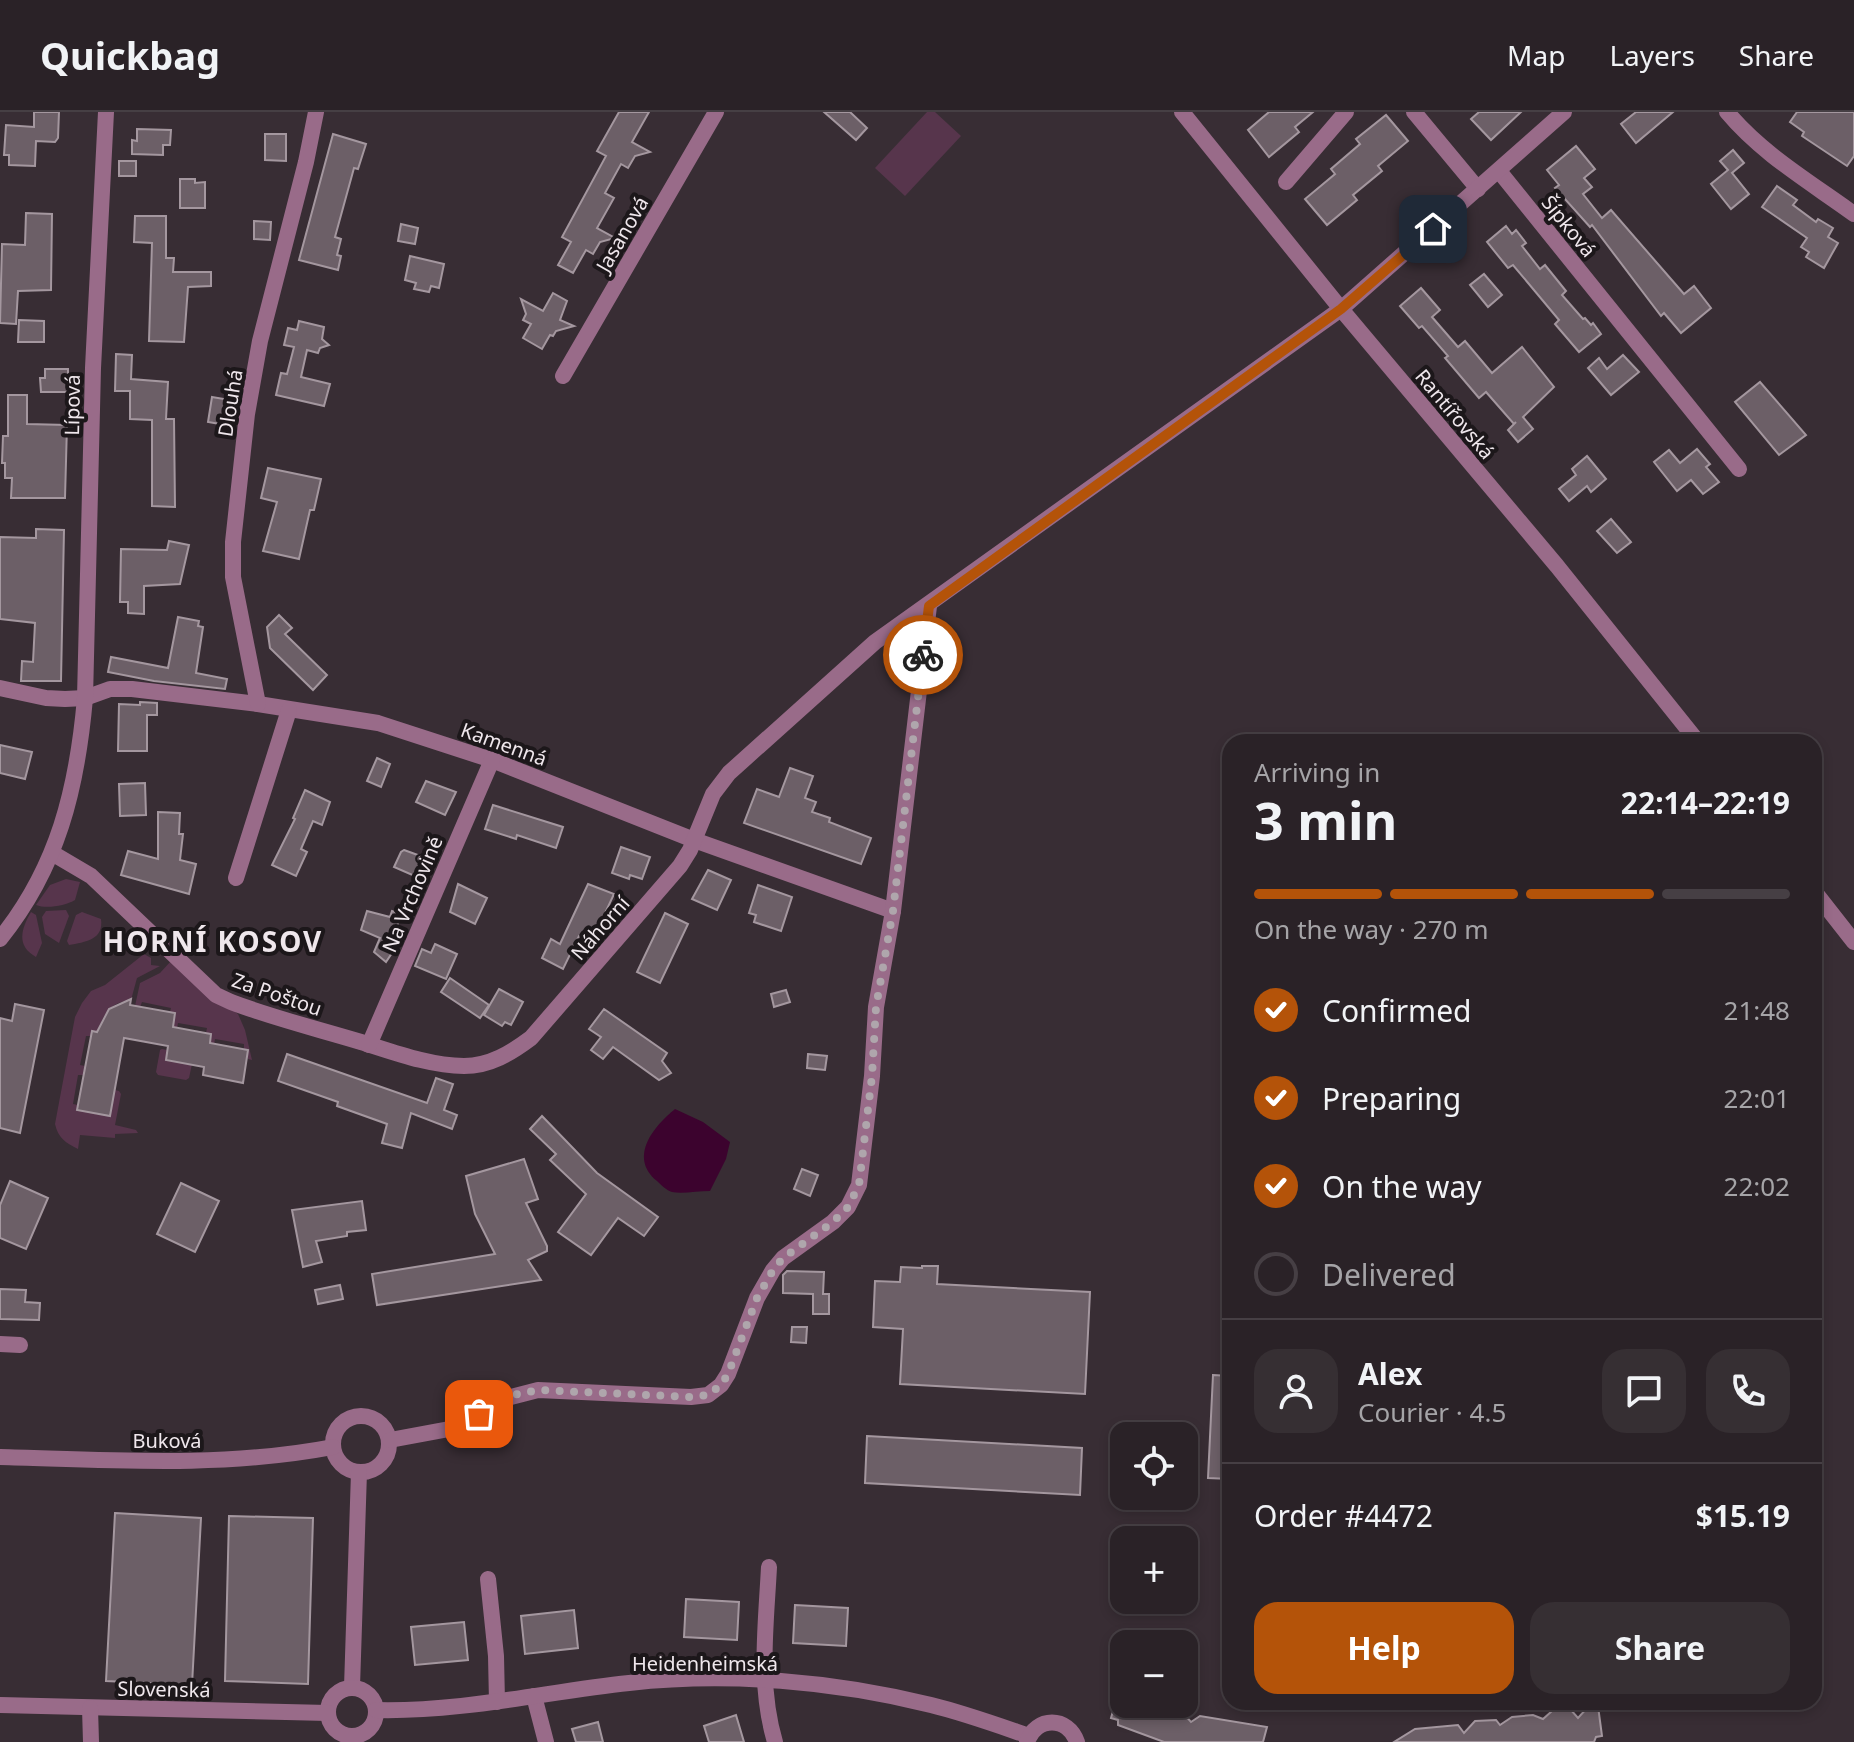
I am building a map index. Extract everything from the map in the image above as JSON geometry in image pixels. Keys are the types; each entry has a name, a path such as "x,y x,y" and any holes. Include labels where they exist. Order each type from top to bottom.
{"street":[{"name":"Lípová","path":"85,698 93,368 106,112"},
{"name":"Dlouhá","path":"258,704 233,577 233,542 247,414 260,341 316,112"},
{"name":"Jasanová","path":"563,376 716,112"},
{"name":"Rantířovská","path":"1182,112 1692,734"},
{"path":"1286,182 1346,112"},
{"path":"1414,112 1478,189"},
{"path":"1341,309 1564,112"},
{"path":"1727,112 1744,133 1766,151 1854,214"},
{"name":"Šípková","path":"1499,171 1739,469"},
{"name":"Náhorní","path":"531,1038 680,866 713,794 729,773 875,642 1341,309"},
{"path":"390,1440 460,1427 499,1400 527,1392 562,1390 691,1397 708,1395 721,1385 728,1374 757,1298 773,1270 783,1258 833,1222 848,1207 859,1185 872,1076 876,1007 893,911 929,606"},
{"name":"Kamenná","path":"0,688 46,698 85,698 110,689 121,689 258,704 378,723 492,760 694,840 893,911"},
{"path":"0,939 52,853 74,787 85,698"},
{"path":"236,878 289,710"},
{"name":"Na Vrchovině","path":"369,1045 492,760"},
{"name":"Za Poštou","path":"52,853 91,876 216,995 244,1007 402,1054 464,1066 487,1063 509,1055 531,1038"},
{"path":"1822,901 1854,942"},
{"path":"0,1344 20,1345"},
{"path":"355,1416 374,1418 381,1423 390,1440 382,1463 368,1471 359,1472 345,1467 335,1455 333,1447 336,1431 347,1419 355,1416"},
{"name":"Buková","path":"0,1457 217,1460 279,1456 333,1447"},
{"path":"352,1687 359,1472"},
{"path":"769,1567 765,1681 768,1720 775,1742"},
{"path":"488,1579 497,1702"},
{"name":"Heidenheimská","path":"376,1710 411,1711 497,1702 653,1681 765,1681 832,1687 914,1701 1028,1739"},
{"path":"352,1687 364,1690 376,1710 369,1729 349,1739 334,1728 328,1704 336,1693 352,1687"},
{"path":"534,1696 546,1742"},
{"name":"Slovenská","path":"0,1705 328,1713"},
{"path":"90,1708 91,1742"},
{"path":"1028,1739 1041,1724 1057,1722 1071,1731 1077,1742"}],"shaded area":[{"path":"927,112 935,112 961,136 905,196 875,168"},
{"path":"66,879 80,882 75,900 56,906 36,905 50,885"},
{"path":"66,910 69,916 59,943 45,934 42,917 46,911"},
{"path":"31,912 36,915 42,943 36,957 25,948 22,937"},
{"path":"82,912 101,919 100,932 92,939 69,945 67,941 76,915"},
{"path":"144,954 151,958 151,965 160,966 137,978 131,1000 108,1011 100,1026 106,1028 105,1034 92,1031 91,1036 86,1036 80,1065 85,1066 83,1075 78,1075 73,1104 78,1105 77,1110 109,1116 115,1090 119,1091 115,1125 138,1133 115,1134 115,1138 80,1135 78,1149 63,1140 55,1124 75,1017 91,991 105,985"},
{"path":"171,961 238,1014 252,1060 248,1059 244,1044 215,1039 214,1044 210,1043 211,1035 206,1033 207,1028 178,1023 177,1028 173,1027 175,1014 170,1012 171,1008 142,1002 140,1007 135,1006 140,983 160,973"},
{"path":"162,1049 167,1050 166,1060 192,1064 189,1078 158,1075 156,1072"},
{"path":"675,1109 703,1122 730,1142 726,1159 710,1191 672,1192 649,1172 644,1152 647,1142 659,1124"}],"building":[{"path":"34,112 59,112 58,138 55,142 36,141 35,166 9,165 9,155 4,155 6,125 34,127"},
{"path":"619,112 649,112 632,142 650,152 635,156 628,168 621,164 605,193 614,198 597,228 615,238 600,242 593,254 586,250 573,273 558,265 571,242 562,237 606,156 597,151"},
{"path":"824,112 850,112 867,128 856,140"},
{"path":"1269,112 1313,112 1295,127 1299,132 1269,157 1248,130"},
{"path":"1479,112 1521,112 1491,140 1471,119"},
{"path":"1636,112 1673,112 1636,143 1621,124"},
{"path":"1797,112 1854,112 1854,156 1847,166 1802,136 1804,132 1790,122"},
{"path":"1386,115 1408,141 1378,166 1382,171 1353,195 1357,200 1327,225 1305,199 1335,174 1331,169 1360,144 1356,139"},
{"path":"137,129 171,130 170,145 163,145 163,155 132,154 132,140 137,141"},
{"path":"265,134 286,134 286,161 265,160"},
{"path":"333,134 366,144 358,169 354,168 335,237 341,239 337,255 341,256 338,270 299,260"},
{"path":"1576,146 1595,169 1584,178 1592,187 1583,194 1602,218 1611,210 1684,294 1694,286 1711,308 1681,333 1664,313 1661,316 1592,225 1590,227 1555,188 1559,185 1547,170"},
{"path":"1733,150 1744,163 1732,173 1749,194 1731,209 1711,184 1728,170 1720,161"},
{"path":"119,161 136,161 136,176 119,176"},
{"path":"180,179 205,182 205,208 180,208"},
{"path":"1777,186 1797,200 1793,205 1816,222 1818,219 1833,228 1828,237 1838,243 1824,268 1806,257 1809,252 1801,247 1807,238 1762,207"},
{"path":"26,213 52,214 51,290 18,291 16,324 0,323 2,244 25,245"},
{"path":"135,216 166,216 166,258 174,258 173,272 211,272 211,286 188,287 184,342 149,341 152,243 134,242"},
{"path":"254,221 271,222 270,240 254,239"},
{"path":"401,224 418,228 415,244 398,241"},
{"path":"1506,226 1512,234 1516,230 1526,243 1522,246 1540,269 1545,265 1566,291 1562,295 1601,334 1579,352 1555,324 1559,320 1513,265 1508,268 1487,242"},
{"path":"410,256 444,264 439,288 431,286 429,292 414,289 416,283 405,280"},
{"path":"1484,274 1502,295 1488,307 1470,285"},
{"path":"1421,288 1440,310 1432,317 1458,347 1465,341 1492,373 1522,347 1554,387 1523,417 1533,429 1518,442 1508,430 1514,424 1486,392 1479,398 1445,358 1448,356 1400,306"},
{"path":"553,293 567,301 560,320 574,326 550,335 542,349 523,338 531,324 523,320 526,314 521,299 543,311"},
{"path":"19,320 44,321 44,342 18,342"},
{"path":"299,321 324,327 322,339 329,345 320,348 318,353 307,350 301,377 330,384 324,406 276,395 281,373 287,374 294,347 284,345 288,328 297,330"},
{"path":"116,354 132,355 131,379 168,382 166,419 174,419 175,507 152,506 152,420 130,419 130,391 115,391"},
{"path":"1623,355 1639,372 1611,395 1588,368 1599,358 1607,369"},
{"path":"45,369 68,369 68,392 41,392 40,378 45,378"},
{"path":"1760,382 1806,435 1779,455 1735,402"},
{"path":"8,395 27,395 27,424 67,425 65,498 11,498 12,478 5,478 5,463 2,463 3,436 8,436"},
{"path":"212,397 230,400 226,425 208,422"},
{"path":"1697,449 1710,464 1706,467 1719,482 1703,494 1691,480 1677,491 1654,462 1669,450 1680,463"},
{"path":"1587,456 1606,479 1591,492 1587,486 1569,501 1559,489 1576,475 1572,469"},
{"path":"268,468 321,479 299,559 263,551 277,502 261,498"},
{"path":"1611,519 1631,542 1617,553 1597,531"},
{"path":"36,529 64,530 61,681 21,681 22,661 33,662 35,623 0,619 0,537 36,538"},
{"path":"169,541 189,545 180,584 144,586 144,614 128,613 128,602 120,602 121,549 167,550"},
{"path":"279,615 292,628 285,634 327,675 313,690 270,648 267,627"},
{"path":"178,617 199,621 198,626 203,627 196,673 227,679 225,689 108,672 111,657 168,668"},
{"path":"140,702 157,703 157,715 147,715 147,751 118,751 119,704 140,705"},
{"path":"0,745 32,752 25,779 0,773"},
{"path":"377,758 390,764 381,787 367,781"},
{"path":"790,768 813,776 805,798 816,802 812,812 871,838 861,864 744,823 757,789 779,797"},
{"path":"426,781 456,792 445,815 416,802"},
{"path":"145,783 146,815 120,816 119,784"},
{"path":"305,790 330,802 322,825 313,821 301,849 307,852 296,876 272,865 295,819"},
{"path":"493,805 563,827 556,848 517,835 516,839 485,829"},
{"path":"158,812 180,813 179,834 183,834 180,860 196,864 189,894 121,875 128,851 158,859"},
{"path":"621,847 650,857 642,879 630,875 629,879 612,873"},
{"path":"404,850 429,859 417,877 394,867"},
{"path":"708,870 731,880 717,910 692,899"},
{"path":"458,884 487,898 475,924 450,912"},
{"path":"588,884 614,894 595,935 590,941 579,936 563,969 542,958 551,939 560,944"},
{"path":"758,885 792,897 781,931 754,922 756,915 749,913"},
{"path":"367,911 390,917 392,911 401,914 392,942 398,944 386,962 374,952 380,938 361,930"},
{"path":"665,913 688,924 660,983 637,972"},
{"path":"435,944 457,954 446,979 415,966 422,949 431,953"},
{"path":"450,978 489,1005 480,1018 441,992"},
{"path":"499,989 523,1002 511,1025 505,1022 502,1026 484,1015"},
{"path":"786,990 790,1002 774,1007 771,994"},
{"path":"131,999 130,1005 175,1013 173,1027 211,1034 210,1043 248,1050 243,1083 203,1075 204,1067 166,1060 168,1046 124,1038 110,1116 77,1110 92,1031 97,1032 109,1009"},
{"path":"15,1004 44,1010 20,1133 0,1128 0,1018 12,1021"},
{"path":"604,1009 667,1053 662,1061 671,1073 659,1080 613,1047 603,1059 591,1050 601,1037 589,1029"},
{"path":"287,1054 427,1103 436,1078 453,1084 444,1110 457,1115 452,1129 411,1113 402,1148 382,1143 387,1124 337,1106 338,1102 278,1081"},
{"path":"808,1054 827,1056 825,1070 807,1068"},
{"path":"542,1116 597,1173 658,1217 644,1236 618,1218 591,1255 558,1232 586,1194 550,1160 556,1154 530,1129"},
{"path":"524,1159 538,1199 526,1203 547,1246 547,1251 528,1260 541,1280 377,1305 372,1274 495,1254 475,1214 466,1176"},
{"path":"802,1169 818,1175 810,1196 794,1189"},
{"path":"10,1181 48,1198 26,1249 0,1238 0,1205"},
{"path":"181,1183 219,1201 195,1252 157,1234"},
{"path":"362,1201 366,1230 316,1241 322,1262 303,1267 292,1210"},
{"path":"938,1266 937,1284 1090,1292 1085,1394 900,1384 903,1329 873,1327 875,1281 900,1282 901,1267"},
{"path":"787,1271 824,1272 823,1294 829,1294 829,1314 813,1314 813,1294 783,1293 783,1275"},
{"path":"340,1285 343,1299 318,1304 315,1290"},
{"path":"0,1289 26,1290 25,1302 40,1303 39,1320 0,1319"},
{"path":"792,1327 807,1327 806,1343 791,1342"},
{"path":"1213,1375 1222,1376 1222,1479 1208,1478"},
{"path":"867,1436 1082,1448 1080,1495 865,1483"},
{"path":"115,1513 201,1518 192,1685 106,1681"},
{"path":"229,1516 313,1518 308,1684 225,1681"},
{"path":"686,1599 739,1602 737,1640 684,1637"},
{"path":"795,1605 848,1608 846,1646 793,1643"},
{"path":"574,1610 578,1648 525,1654 521,1616"},
{"path":"464,1622 468,1660 415,1665 411,1627"},
{"path":"1571,1710 1578,1718 1585,1710 1599,1710 1602,1736 1596,1737 1594,1742 1394,1742 1415,1729 1458,1725 1464,1733 1475,1721 1496,1720 1500,1725 1512,1717 1533,1715 1543,1719 1552,1711"},
{"path":"736,1715 744,1742 709,1742 704,1726"},
{"path":"1200,1716 1267,1727 1263,1742 1164,1742 1118,1725 1118,1720 1111,1718 1187,1718 1191,1722"},
{"path":"598,1722 603,1742 576,1742 572,1729"}],"way so far":[{"path":"479,1414 508,1396 538,1390 691,1397 708,1395 721,1385 728,1374 757,1298 773,1270 783,1258 833,1222 848,1207 859,1185 872,1076 876,1007 893,911 923,655"}],"district":[{"name":"HORNÍ KOSOV","path":"213,941"}],"route":[{"path":"923,655 929,606 1341,309 1433,229"}]}
